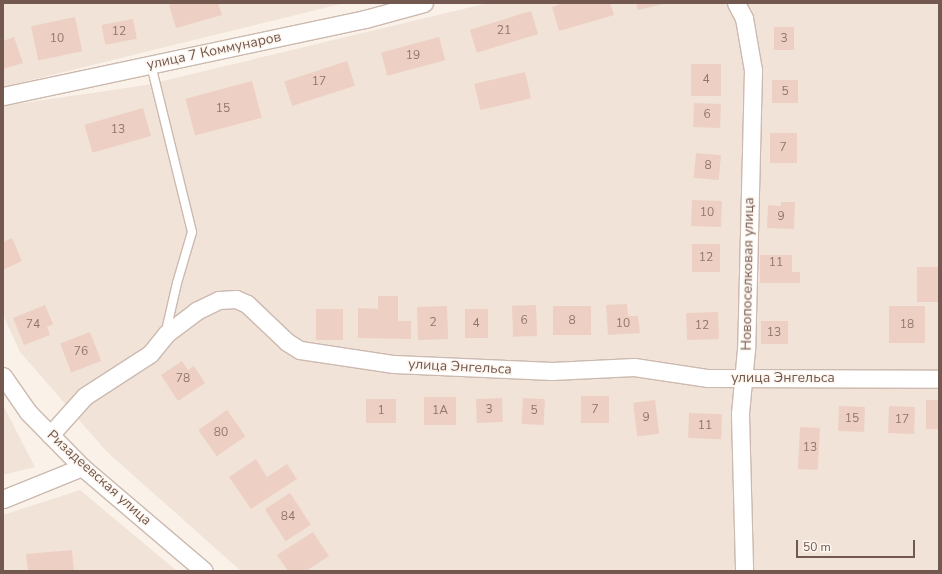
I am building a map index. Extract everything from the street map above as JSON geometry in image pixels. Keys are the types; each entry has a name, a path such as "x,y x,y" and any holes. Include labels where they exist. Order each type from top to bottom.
{"street":[{"name":"улица 7 Коммунаров","path":"3,96 365,19 424,3"},
{"name":"Новопоселковая улица","path":"736,3 744,18 753,70 745,378 740,414 744,571"},
{"name":"улица Энгельса","path":"50,434 85,396 150,354 166,334 196,311 219,300 236,299 248,304 287,342 300,350 394,364 552,371 634,367 708,378 939,379"},
{"name":"Ризадеевская улица","path":"3,376 28,412 82,466 204,571"},
{"path":"3,499 82,466"}],"lane":[{"path":"151,65 192,232 176,282 166,334"}],"shaded area":[{"path":"3,3 345,3 3,87"},
{"path":"488,3 939,3 939,571 241,571 106,451 20,352 3,315 3,106 146,85"},
{"path":"3,405 35,467 3,475"},
{"path":"80,490 177,571 3,571 3,515"}],"building":[{"path":"176,3 218,3 222,15 176,28 169,5"},
{"path":"563,3 610,3 614,15 559,31 552,7"},
{"path":"636,3 663,3 663,4 638,10"},
{"path":"531,11 538,34 477,53 470,30"},
{"path":"75,17 82,51 38,61 31,26"},
{"path":"133,19 137,39 105,45 102,25"},
{"path":"774,27 794,27 794,50 774,50"},
{"path":"14,37 23,63 3,69 3,41"},
{"path":"439,37 445,60 387,76 381,53"},
{"path":"347,61 355,86 292,106 284,81"},
{"path":"691,64 721,64 721,96 691,96"},
{"path":"525,72 531,98 480,110 474,84"},
{"path":"772,80 798,80 798,103 772,103"},
{"path":"252,81 262,118 195,136 185,99"},
{"path":"694,103 721,104 720,128 693,127"},
{"path":"143,108 151,136 92,153 84,125"},
{"path":"770,133 797,133 797,163 770,163"},
{"path":"696,153 721,155 719,180 694,178"},
{"path":"692,200 722,201 721,227 691,226"},
{"path":"781,202 795,202 794,229 767,228 768,205 781,206"},
{"path":"12,238 22,261 3,270 3,242"},
{"path":"692,244 720,244 720,272 692,272"},
{"path":"760,255 792,255 792,272 800,272 800,283 760,283"},
{"path":"917,267 939,267 939,302 917,302"},
{"path":"378,296 398,296 398,321 411,321 411,339 358,338 358,308 378,309"},
{"path":"627,304 628,316 638,316 640,333 608,335 606,305"},
{"path":"45,305 53,324 47,327 50,335 24,345 13,318"},
{"path":"536,305 537,336 513,337 512,306"},
{"path":"447,306 448,339 418,340 417,307"},
{"path":"553,306 591,306 591,335 553,335"},
{"path":"889,306 925,306 925,343 889,343"},
{"path":"316,309 343,309 343,340 316,340"},
{"path":"465,309 488,309 488,338 465,338"},
{"path":"718,312 719,339 687,340 686,313"},
{"path":"761,321 788,321 788,344 761,344"},
{"path":"90,332 101,361 71,372 60,343"},
{"path":"182,361 188,370 194,366 205,383 178,401 161,375"},
{"path":"581,396 609,396 609,423 581,423"},
{"path":"424,397 456,397 456,425 424,425"},
{"path":"502,398 503,422 477,423 476,399"},
{"path":"523,398 545,399 544,425 522,424"},
{"path":"366,399 396,399 396,423 366,423"},
{"path":"655,400 659,434 637,436 633,403"},
{"path":"926,400 939,400 939,429 926,429"},
{"path":"839,406 865,407 864,432 838,431"},
{"path":"889,406 915,407 914,434 888,433"},
{"path":"227,410 245,436 217,456 198,430"},
{"path":"689,413 722,414 721,439 688,438"},
{"path":"800,427 820,428 818,470 798,469"},
{"path":"256,459 267,477 287,464 297,479 251,509 229,477"},
{"path":"290,493 311,525 286,541 265,509"},
{"path":"313,532 329,556 306,571 288,571 277,555"},
{"path":"72,550 74,571 28,571 26,554"}]}
